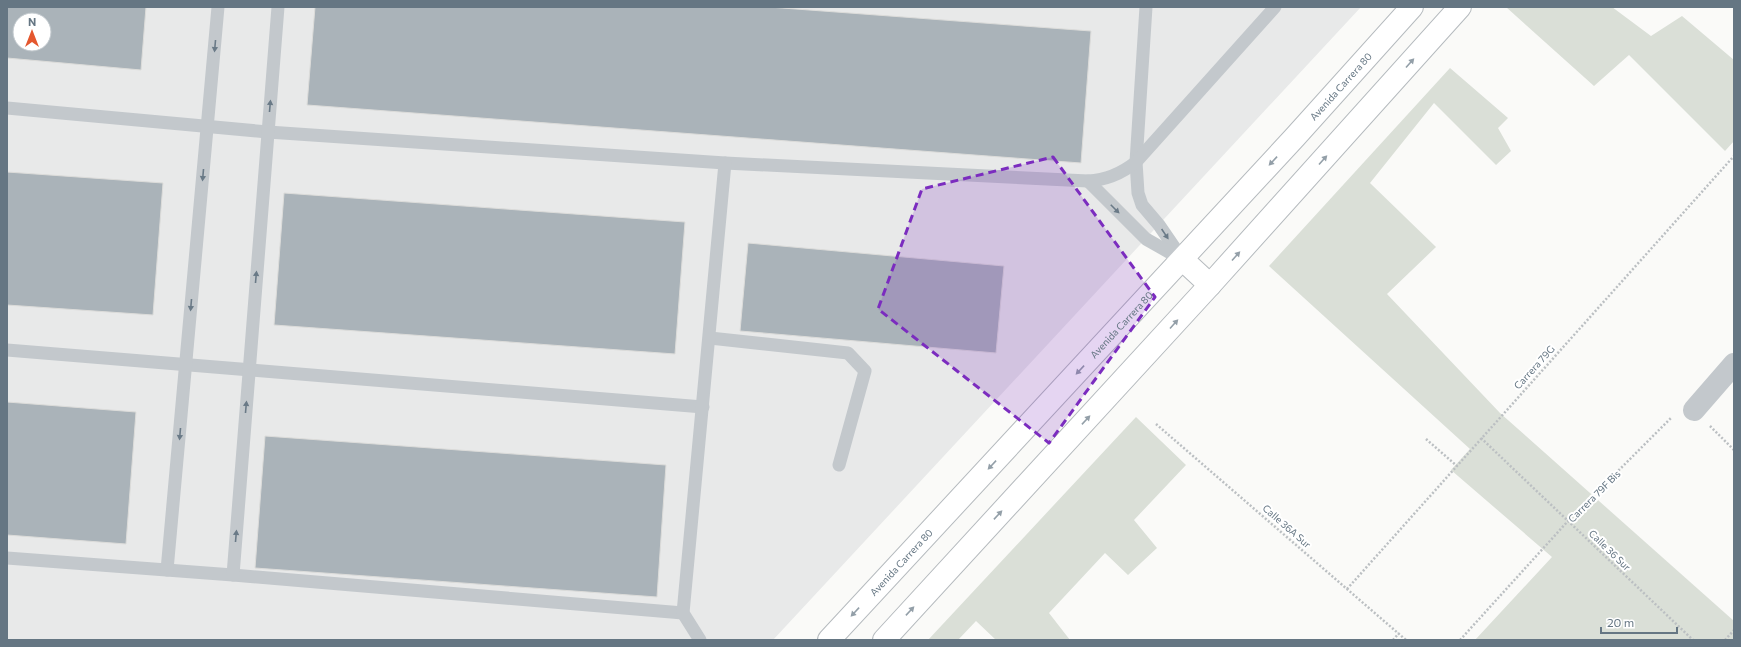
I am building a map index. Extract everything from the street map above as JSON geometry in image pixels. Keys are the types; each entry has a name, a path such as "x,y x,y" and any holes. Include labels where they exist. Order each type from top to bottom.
{"main road":[{"name":"Avenida Carrera 80","path":"829,640 1183,260 1412,7"},
{"path":"884,640 1210,285 1460,7"},
{"path":"1183,260 1210,285"}],"street":[{"path":"1694,410 1734,364"}],"lane":[{"path":"167,570 218,7"},
{"path":"233,575 278,7"},
{"path":"1146,7 1136,162 1138,193 1142,205 1159,225 1183,260"},
{"path":"7,108 268,132 725,163 1088,181 1102,180 1113,176 1136,162 1275,7"},
{"path":"700,640 684,613 725,163"},
{"path":"1088,181 1146,238 1183,260"},
{"path":"710,338 848,353 865,371 839,465"},
{"path":"7,350 703,407"},
{"path":"7,558 233,575 684,613"}],"path":[{"name":"Carrera 79G","path":"1347,588 1734,156"},
{"name":"Carrera 79F Bis","path":"1460,640 1568,521 1675,414 1684,410 1694,410"},
{"path":"1694,410 1734,450"},
{"name":"Calle 36A Sur","path":"1156,424 1406,640"},
{"name":"Calle 36 Sur","path":"1481,438 1693,640"},
{"path":"1426,439 1457,466"},
{"path":"1725,640 1734,630"},
{"path":"1393,640 1399,633"}],"highlighted area":[{"path":"1053,157 1155,297 1049,443 878,309 922,189"}],"shaded area":[{"path":"7,7 1361,7 773,640 7,640"},
{"path":"1506,7 1612,7 1651,36 1682,16 1734,60 1734,141 1725,151 1629,55 1594,86"},
{"path":"1450,68 1508,118 1498,128 1511,151 1496,165 1434,103 1370,183 1436,247 1387,294 1500,413 1734,621 1734,640 1475,640 1552,557 1451,470 1470,449 1269,266"},
{"path":"1136,417 1186,465 1134,520 1157,548 1128,575 1105,553 1049,613 1070,640 996,640 976,621 958,640 928,640"}],"building":[{"path":"7,7 146,7 141,70 7,58"},
{"path":"315,7 769,7 1091,31 1081,163 307,105"},
{"path":"7,172 163,183 153,315 7,305"},
{"path":"284,193 685,222 675,354 274,325"},
{"path":"748,243 1004,266 996,353 740,331"},
{"path":"7,402 136,412 126,544 7,535"},
{"path":"265,436 666,465 657,597 255,568"}]}
